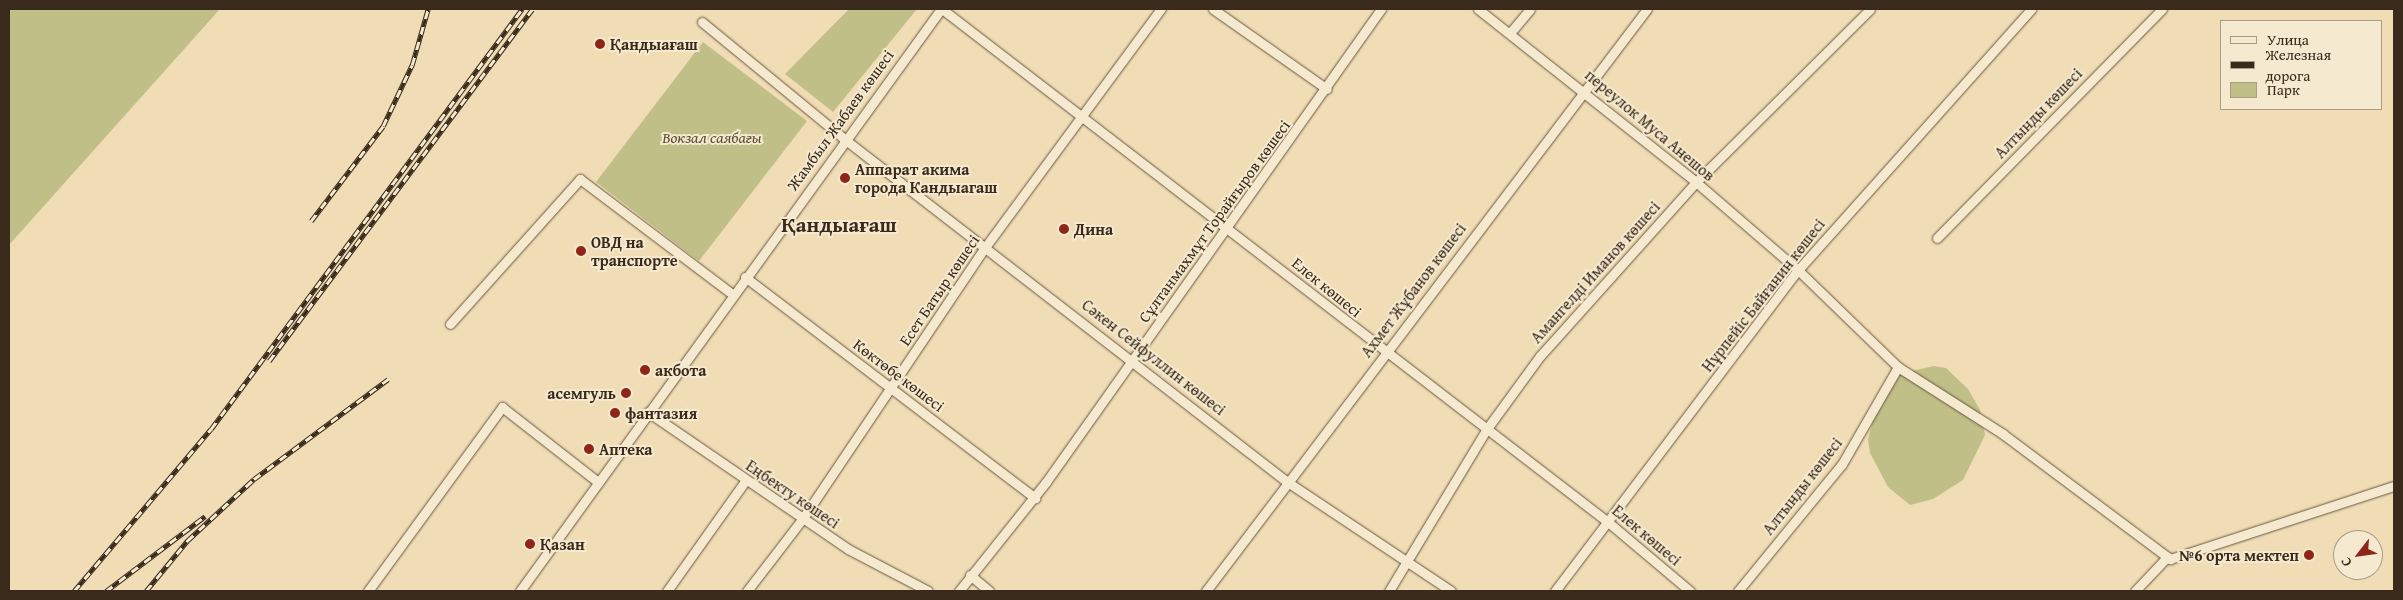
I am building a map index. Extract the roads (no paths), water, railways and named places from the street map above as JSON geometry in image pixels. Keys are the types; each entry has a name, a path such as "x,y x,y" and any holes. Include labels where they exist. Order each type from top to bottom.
{"street":[{"name":"Елек көшесі","path":"941,9 1083,114 1227,225 1385,353 1608,522 1690,591"},
{"name":"Жамбыл Жабаев көшесі","path":"520,591 844,138 941,9"},
{"name":"Есет Батыр көшесі","path":"747,591 803,518 893,388 986,246 1162,9"},
{"path":"1213,9 1327,89"},
{"name":"Сұлтанмахмұт Торайғыров көшесі","path":"959,591 970,575 1035,498 1382,9"},
{"name":"переулок Муса Анешов","path":"1478,9 1584,89 1696,182 1798,270 1898,368 2003,434 2167,557"},
{"path":"1510,33 1530,9"},
{"name":"Ахмет Жұбанов көшесі","path":"1206,591 1286,481 1647,9"},
{"name":"Амангелді Иманов көшесі","path":"1389,591 1486,430 1540,356 1696,182 1870,9"},
{"name":"Нұрпейіс Байғанин көшесі","path":"1555,591 1798,270 2031,9"},
{"name":"Алтынды көшесі","path":"1937,238 2156,10"},
{"name":"Сәкен Сейфуллин көшесі","path":"702,22 844,138 1134,358 1286,481 1451,591"},
{"path":"450,324 580,179 732,294"},
{"name":"Көктөбе көшесі","path":"745,277 1035,498"},
{"name":"Алтынды көшесі","path":"1738,591 1842,464 1898,368"},
{"path":"368,591 502,406 598,482"},
{"name":"Еңбекту көшесі","path":"648,412 848,549 928,591"},
{"path":"667,591 746,480"},
{"path":"2135,591 2167,557 2394,486"},
{"path":"970,575 989,591"}],"railway":[{"path":"311,221 383,126 412,65 428,9"},
{"path":"74,591 211,429 522,9"},
{"path":"269,361 532,9"},
{"path":"146,591 187,541 254,479 388,379"},
{"path":"106,591 205,516"}],"place":[{"name":"Қандыағаш","path":"600,44"},
{"name":"Аппарат акима города Кандыагаш","path":"845,178"},
{"name":"Дина","path":"1064,229"},
{"name":"ОВД на транспорте","path":"581,251"},
{"name":"акбота","path":"645,370"},
{"name":"асемгуль","path":"626,393"},
{"name":"фантазия","path":"615,413"},
{"name":"Аптека","path":"589,449"},
{"name":"Қазан","path":"530,544"},
{"name":"№6 орта мектеп","path":"2309,555"}],"district":[{"name":"Қандыағаш","path":"839,225"}],"park label":[{"name":"Вокзал саябағы","path":"712,137"}]}
